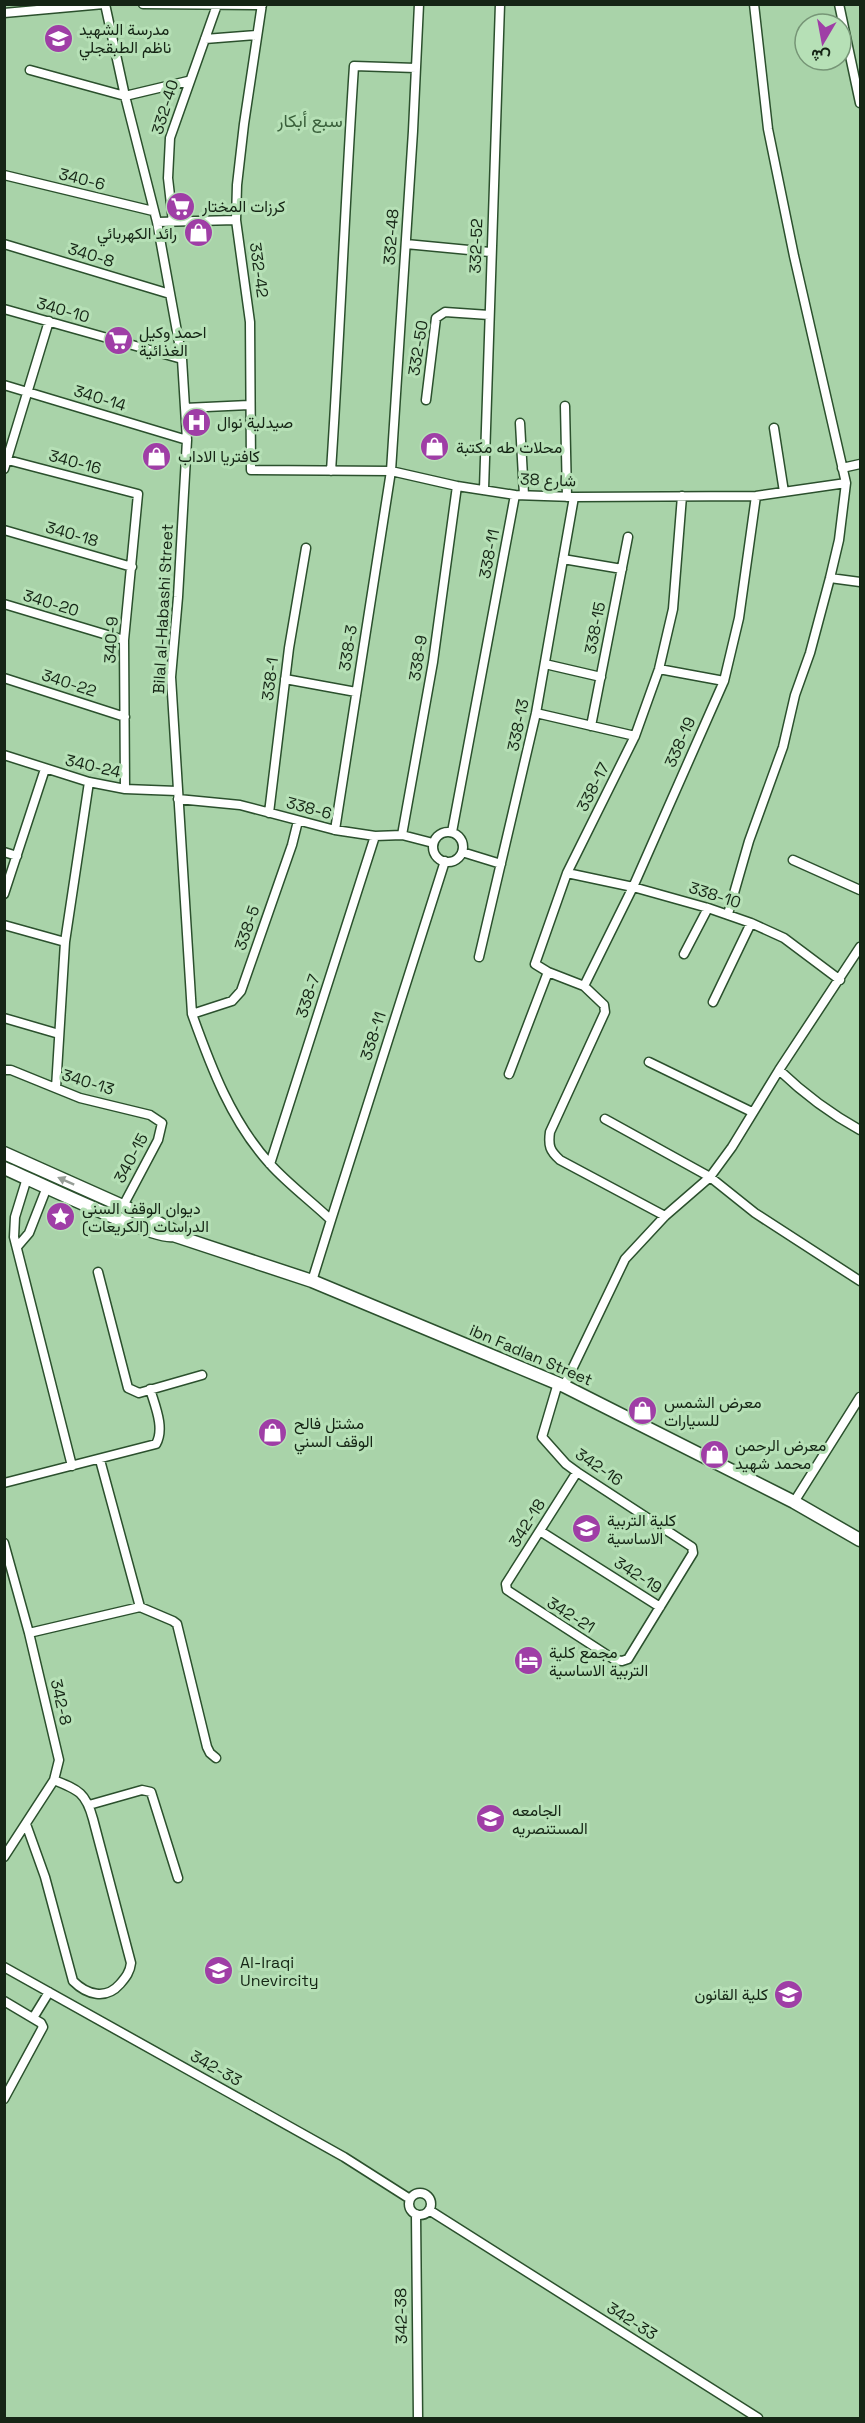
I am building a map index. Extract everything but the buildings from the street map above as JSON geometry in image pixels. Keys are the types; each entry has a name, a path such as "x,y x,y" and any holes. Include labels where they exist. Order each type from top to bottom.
{"street":[{"path":"4,14 104,4"},
{"name":"Bilal al-Habashi Street","path":"104,4 157,222 182,359 187,440 171,677 192,1014 207,1057 238,1123 270,1164 331,1220"},
{"path":"143,4 262,5"},
{"name":"332-48","path":"391,471 419,4"},
{"name":"332-52","path":"484,489 490,252 500,4"},
{"path":"728,914 749,841 783,747 795,695 810,653 839,540 846,483 794,256 768,129 754,4"},
{"path":"839,4 861,103"},
{"name":"332-40","path":"173,222 168,178 170,138 188,81 217,5"},
{"name":"332-42","path":"251,470 250,322 236,220 237,185 244,124 262,5"},
{"path":"205,39 257,35"},
{"path":"331,471 342,300 343,226 354,66 416,68"},
{"path":"30,70 125,96 188,81"},
{"name":"340-6","path":"4,175 153,212"},
{"path":"157,222 236,220"},
{"name":"340-8","path":"4,244 170,294"},
{"path":"406,244 490,252"},
{"name":"340-10","path":"4,309 182,359"},
{"name":"332-50","path":"426,400 436,318 446,312 489,315"},
{"path":"5,463 49,321"},
{"name":"340-14","path":"4,385 187,440"},
{"path":"184,408 249,405"},
{"name":"338-13","path":"479,957 536,713 563,559 571,497 565,406"},
{"name":"338-11","path":"452,832 520,495 520,423"},
{"path":"774,428 784,492"},
{"name":"340-16","path":"5,463 138,494"},
{"path":"842,468 861,464"},
{"name":"شارع 38","path":"251,470 391,471 457,486 520,495 571,497 756,496 846,483"},
{"name":"338-3","path":"335,830 391,471"},
{"name":"338-9","path":"402,835 433,662 457,486"},
{"name":"340-9","path":"125,789 124,640 138,494"},
{"name":"338-17","path":"548,972 535,964 567,873 635,736 659,669 673,609 682,496"},
{"name":"338-19","path":"584,986 633,887 724,681 739,618 756,496"},
{"name":"340-18","path":"4,530 132,567"},
{"name":"338-15","path":"591,726 628,537"},
{"name":"338-1","path":"269,813 285,679 306,549"},
{"path":"563,559 622,568"},
{"path":"830,578 861,582"},
{"name":"340-20","path":"4,604 124,640"},
{"path":"545,664 601,677"},
{"path":"659,669 724,681"},
{"name":"340-22","path":"4,678 125,717"},
{"path":"285,679 356,692"},
{"path":"536,713 635,736"},
{"name":"340-24","path":"4,755 89,782 177,795"},
{"path":"4,894 45,769"},
{"path":"56,1088 65,942 89,782"},
{"name":"338-6","path":"177,795 240,805 335,830 375,836 402,835 433,843"},
{"name":"338-5","path":"192,1014 232,1001 241,991 292,845 298,821"},
{"path":"452,832 462,842 462,852 457,859 445,861 436,857 433,843 438,835 452,832"},
{"name":"338-7","path":"270,1164 375,836"},
{"path":"4,852 17,856"},
{"path":"462,852 501,864"},
{"path":"793,860 861,890"},
{"name":"338-11","path":"331,1220 445,861"},
{"name":"338-10","path":"567,873 633,887 728,914 751,923 784,938 840,980"},
{"path":"684,954 708,908"},
{"path":"713,1002 751,923"},
{"path":"4,925 65,942"},
{"path":"561,1384 625,1259 666,1216 710,1178 732,1148 752,1112 861,947"},
{"path":"509,1074 548,972 584,986 604,1005 605,1012 550,1132 548,1144 560,1160 666,1216"},
{"path":"4,1018 59,1034"},
{"path":"649,1062 752,1112"},
{"name":"340-13","path":"4,1070 11,1070 80,1098 150,1115 162,1123"},
{"path":"779,1070 796,1086 844,1121 861,1130"},
{"path":"605,1119 710,1178 755,1213 861,1281"},
{"name":"340-15","path":"123,1206 158,1140 162,1123"},
{"name":"ibn Fadlan Street","path":"4,1153 161,1224 171,1230 173,1235"},
{"name":"ibn Fadlan Street","path":"4,1168 139,1227 167,1236 173,1235 312,1281 561,1384 794,1502 861,1540"},
{"path":"27,1178 15,1218 17,1247 72,1466"},
{"path":"17,1247 29,1233 47,1187"},
{"path":"312,1281 331,1220"},
{"path":"98,1272 128,1388 139,1393 202,1375"},
{"name":"342-16","path":"561,1384 542,1437 566,1464 692,1547 693,1553 660,1607"},
{"path":"4,1483 156,1444 160,1428 150,1389"},
{"path":"794,1502 861,1397"},
{"path":"100,1460 140,1607"},
{"name":"342-18","path":"507,1590 506,1584 577,1472"},
{"name":"342-19","path":"540,1531 660,1607"},
{"name":"342-8","path":"4,1544 29,1633 59,1760 54,1780 4,1857"},
{"name":"342-21","path":"507,1590 615,1660 622,1661 628,1659 660,1607"},
{"path":"29,1633 140,1607 176,1623 207,1747 216,1758"},
{"path":"26,1824 45,1877 73,1981 85,1989 105,1995 116,1989 124,1979 130,1963 89,1804 81,1793 54,1780"},
{"path":"89,1804 142,1790 151,1792 178,1878"},
{"name":"342-33","path":"4,1967 344,2157 410,2199"},
{"path":"33,2018 49,1992"},
{"path":"4,2001 33,2018 43,2027 4,2099"},
{"path":"420,2193 427,2195 431,2204 429,2211 416,2214 409,2206 410,2199 420,2193"},
{"name":"342-33","path":"429,2211 758,2418"},
{"name":"342-38","path":"416,2214 418,2418"}],"place":[{"name":"مدرسة الشهيد ناظم الطبقجلي","path":"58,38"},
{"name":"كرزات المختار","path":"181,206"},
{"name":"رائد الكهربائي","path":"198,233"},
{"name":"احمد وكيل الغذائية","path":"118,341"},
{"name":"صيدلية نوال","path":"196,422"},
{"name":"محلات طه مكتبة","path":"435,447"},
{"name":"كافتريا الاداب","path":"157,456"},
{"name":"ديوان الوقف السني الدراسات (الكريعات)","path":"61,1217"},
{"name":"معرض الشمس للسيارات","path":"643,1411"},
{"name":"مشتل فالح الوقف السني","path":"273,1432"},
{"name":"معرض الرحمن محمد شهيد","path":"714,1454"},
{"name":"كلية التربية الاساسية","path":"586,1529"},
{"name":"مجمع كلية التربية الاساسية","path":"528,1661"},
{"name":"الجامعه المستنصريه","path":"491,1819"},
{"name":"Al-Iraqi Unevircity","path":"219,1971"},
{"name":"كلية القانون","path":"789,1994"}],"district":[{"name":"سبع أبكار","path":"310,120"}]}
